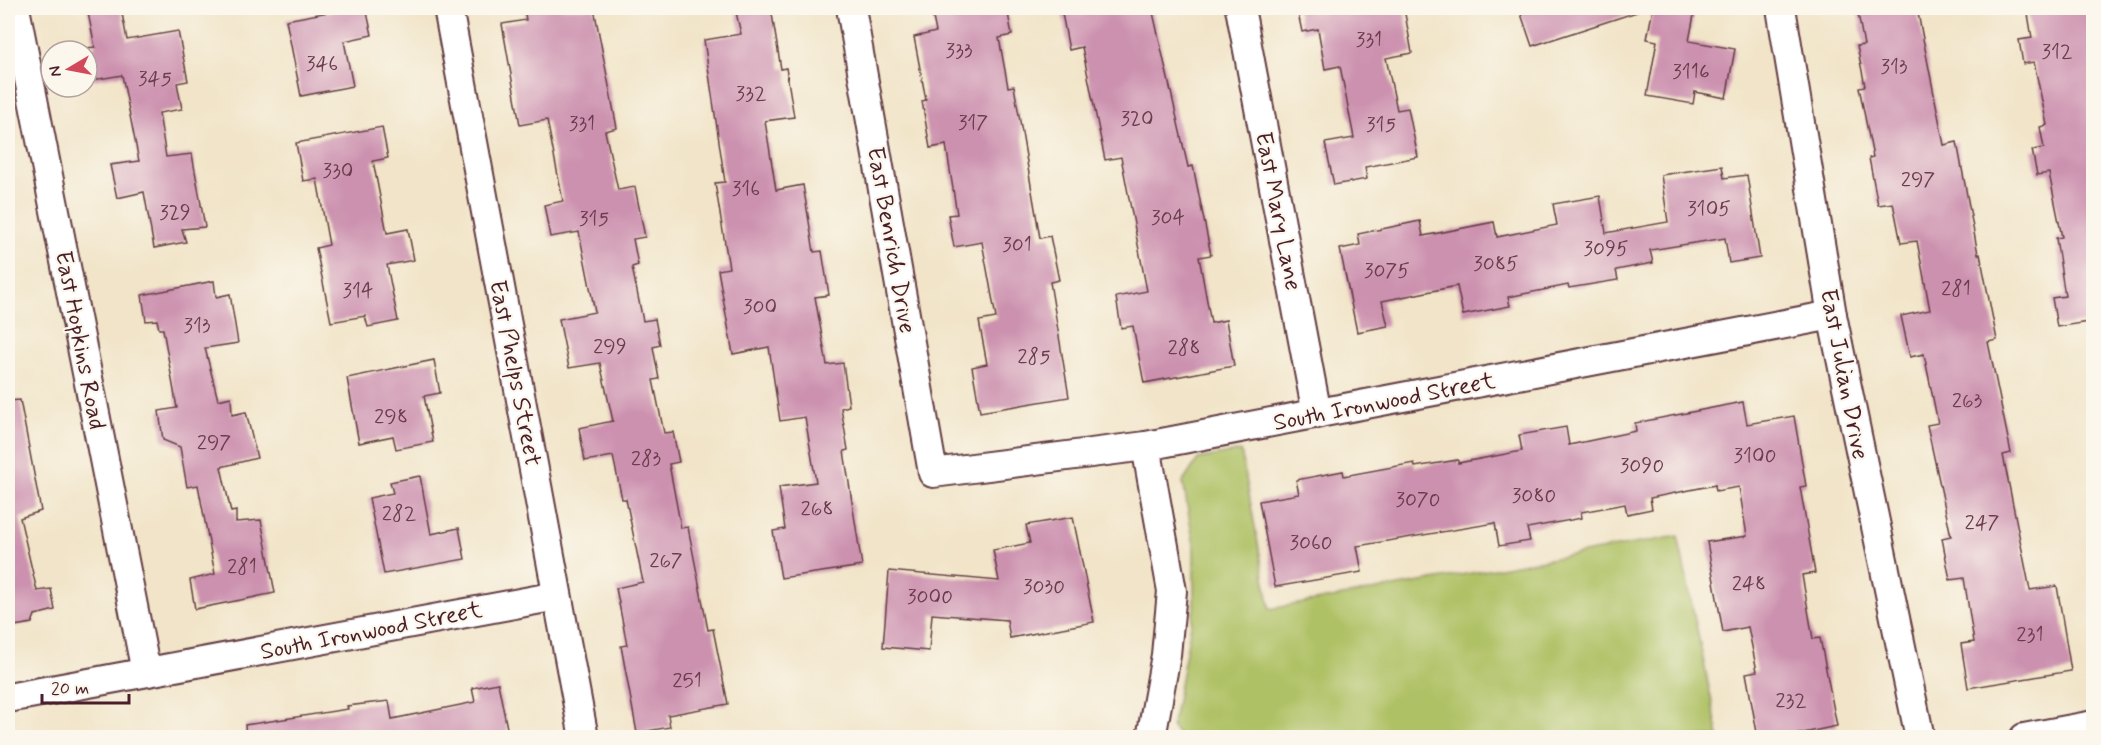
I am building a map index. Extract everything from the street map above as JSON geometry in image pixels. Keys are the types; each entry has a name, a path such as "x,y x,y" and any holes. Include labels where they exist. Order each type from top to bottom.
{"street":[{"name":"East Hopkins Road","path":"15,8 146,672"},
{"name":"East Phelps Street","path":"447,8 584,738"},
{"name":"East Benrich Drive","path":"851,8 933,473"},
{"name":"East Mary Lane","path":"1240,8 1317,414"},
{"name":"East Julian Drive","path":"1780,8 1832,315 1920,738"},
{"name":"South Ironwood Street","path":"933,473 1146,446 1832,315"},
{"path":"1146,446 1172,591 1166,655 1151,738"},
{"name":"South Ironwood Street","path":"8,698 557,596"},
{"path":"2024,738 2094,725"}],"green space":[{"path":"1241,451 1270,609 1678,536 1719,737 1180,737 1172,727 1194,609 1194,545 1183,482 1198,459"},
{"path":"1877,729 1880,737 1833,737"}],"building":[{"path":"87,8 121,8 127,40 178,31 188,81 177,83 182,109 159,113 166,157 192,154 205,227 182,229 186,242 154,248 144,192 117,198 110,165 139,161 122,75 99,79 99,39 93,39"},
{"path":"350,8 366,8 372,35 344,41 353,86 301,96 286,20"},
{"path":"524,8 594,8 617,128 605,131 618,190 635,187 645,237 633,239 638,265 632,267 643,321 655,319 660,345 653,347 659,379 653,380 664,433 673,432 679,462 669,464 681,528 688,527 708,630 713,629 728,704 668,715 670,727 637,733 621,646 627,645 616,588 643,582 626,499 622,499 613,456 585,461 579,428 613,421 600,363 569,368 559,319 595,312 579,232 550,237 544,205 563,201 547,120 520,125 502,24 526,20"},
{"path":"735,8 771,8 781,69 786,68 794,117 765,121 776,190 803,185 814,252 822,251 829,295 815,297 827,365 843,363 849,406 841,408 848,450 844,451 862,566 781,578 773,531 785,529 779,487 816,482 805,417 780,421 769,347 733,354 718,270 729,268 715,183 725,182 704,40 741,34"},
{"path":"931,8 1007,8 1012,35 999,38 1008,87 1014,86 1040,238 1050,236 1059,280 1050,282 1069,397 980,412 972,367 987,364 979,321 996,318 982,242 954,247 948,215 957,214 946,145 930,148 922,101 926,100 914,37 936,32"},
{"path":"1061,8 1152,8 1188,167 1193,166 1211,255 1199,257 1211,323 1226,320 1234,366 1144,383 1133,326 1121,328 1116,297 1147,291 1121,157 1105,160 1082,47 1069,50"},
{"path":"1297,8 1404,8 1412,53 1386,58 1397,110 1408,108 1418,157 1365,167 1367,179 1334,185 1325,143 1354,138 1340,66 1325,69 1318,29 1302,32"},
{"path":"1519,8 1637,8 1637,12 1532,46"},
{"path":"1653,8 1695,10 1689,41 1735,49 1726,98 1695,92 1693,104 1647,96 1657,41 1647,39"},
{"path":"1857,8 1917,8 1944,145 1957,142 1997,340 1988,342 2011,453 2003,455 2030,590 2057,586 2071,671 1968,688 1961,644 1974,642 1964,578 1950,580 1942,538 1951,536 1927,425 1938,423 1924,354 1910,357 1901,316 1930,310 1917,241 1901,243 1893,203 1878,205 1869,158 1873,157 1859,87 1865,86 1857,46 1864,45"},
{"path":"2062,8 2094,8 2094,321 2057,327 2052,298 2065,296 2056,238 2062,237 2049,173 2037,175 2032,150 2044,148 2040,127 2047,125 2034,62 2023,64 2019,40 2032,38 2028,14"},
{"path":"382,127 388,158 373,161 387,233 408,229 414,260 387,265 398,321 368,327 365,316 331,322 316,248 329,245 317,179 303,181 296,143"},
{"path":"1722,166 1724,178 1747,175 1760,258 1729,263 1725,238 1650,250 1653,263 1616,270 1618,280 1569,288 1568,285 1508,297 1510,306 1463,315 1457,286 1382,301 1388,326 1357,332 1340,249 1360,245 1358,234 1420,221 1423,236 1494,222 1497,237 1557,225 1553,204 1600,196 1606,233 1668,222 1661,175"},
{"path":"214,281 216,297 230,294 238,343 205,348 218,400 231,397 232,415 246,412 257,458 221,467 231,512 236,511 236,522 261,520 275,593 195,609 190,580 215,574 198,485 187,487 180,447 163,440 159,411 177,408 163,329 159,329 157,320 146,321 142,295"},
{"path":"434,360 440,393 424,396 433,442 396,449 393,436 359,443 347,378"},
{"path":"20,400 41,511 20,518 37,591 51,589 55,610 35,615 32,623 8,627 8,401"},
{"path":"1743,402 1747,424 1794,416 1806,486 1800,487 1815,573 1802,575 1813,639 1820,638 1837,726 1780,738 1758,738 1746,673 1757,671 1748,627 1723,632 1707,542 1747,536 1739,487 1716,491 1715,485 1650,498 1652,509 1627,514 1625,504 1581,512 1582,518 1527,528 1530,541 1499,546 1495,523 1357,546 1362,572 1275,587 1259,501 1299,494 1296,480 1343,471 1344,476 1414,463 1415,467 1458,460 1458,463 1522,451 1519,435 1566,427 1569,445 1636,431 1635,423"},
{"path":"420,476 431,534 459,528 465,559 384,574 369,498 393,493 390,482"},
{"path":"1073,517 1094,622 1010,638 1007,620 932,614 929,651 883,647 889,571 999,581 993,550 1030,543 1026,525"},
{"path":"498,683 509,738 246,738 245,725 348,709 347,706 389,701 392,719 475,702 472,688"}]}
